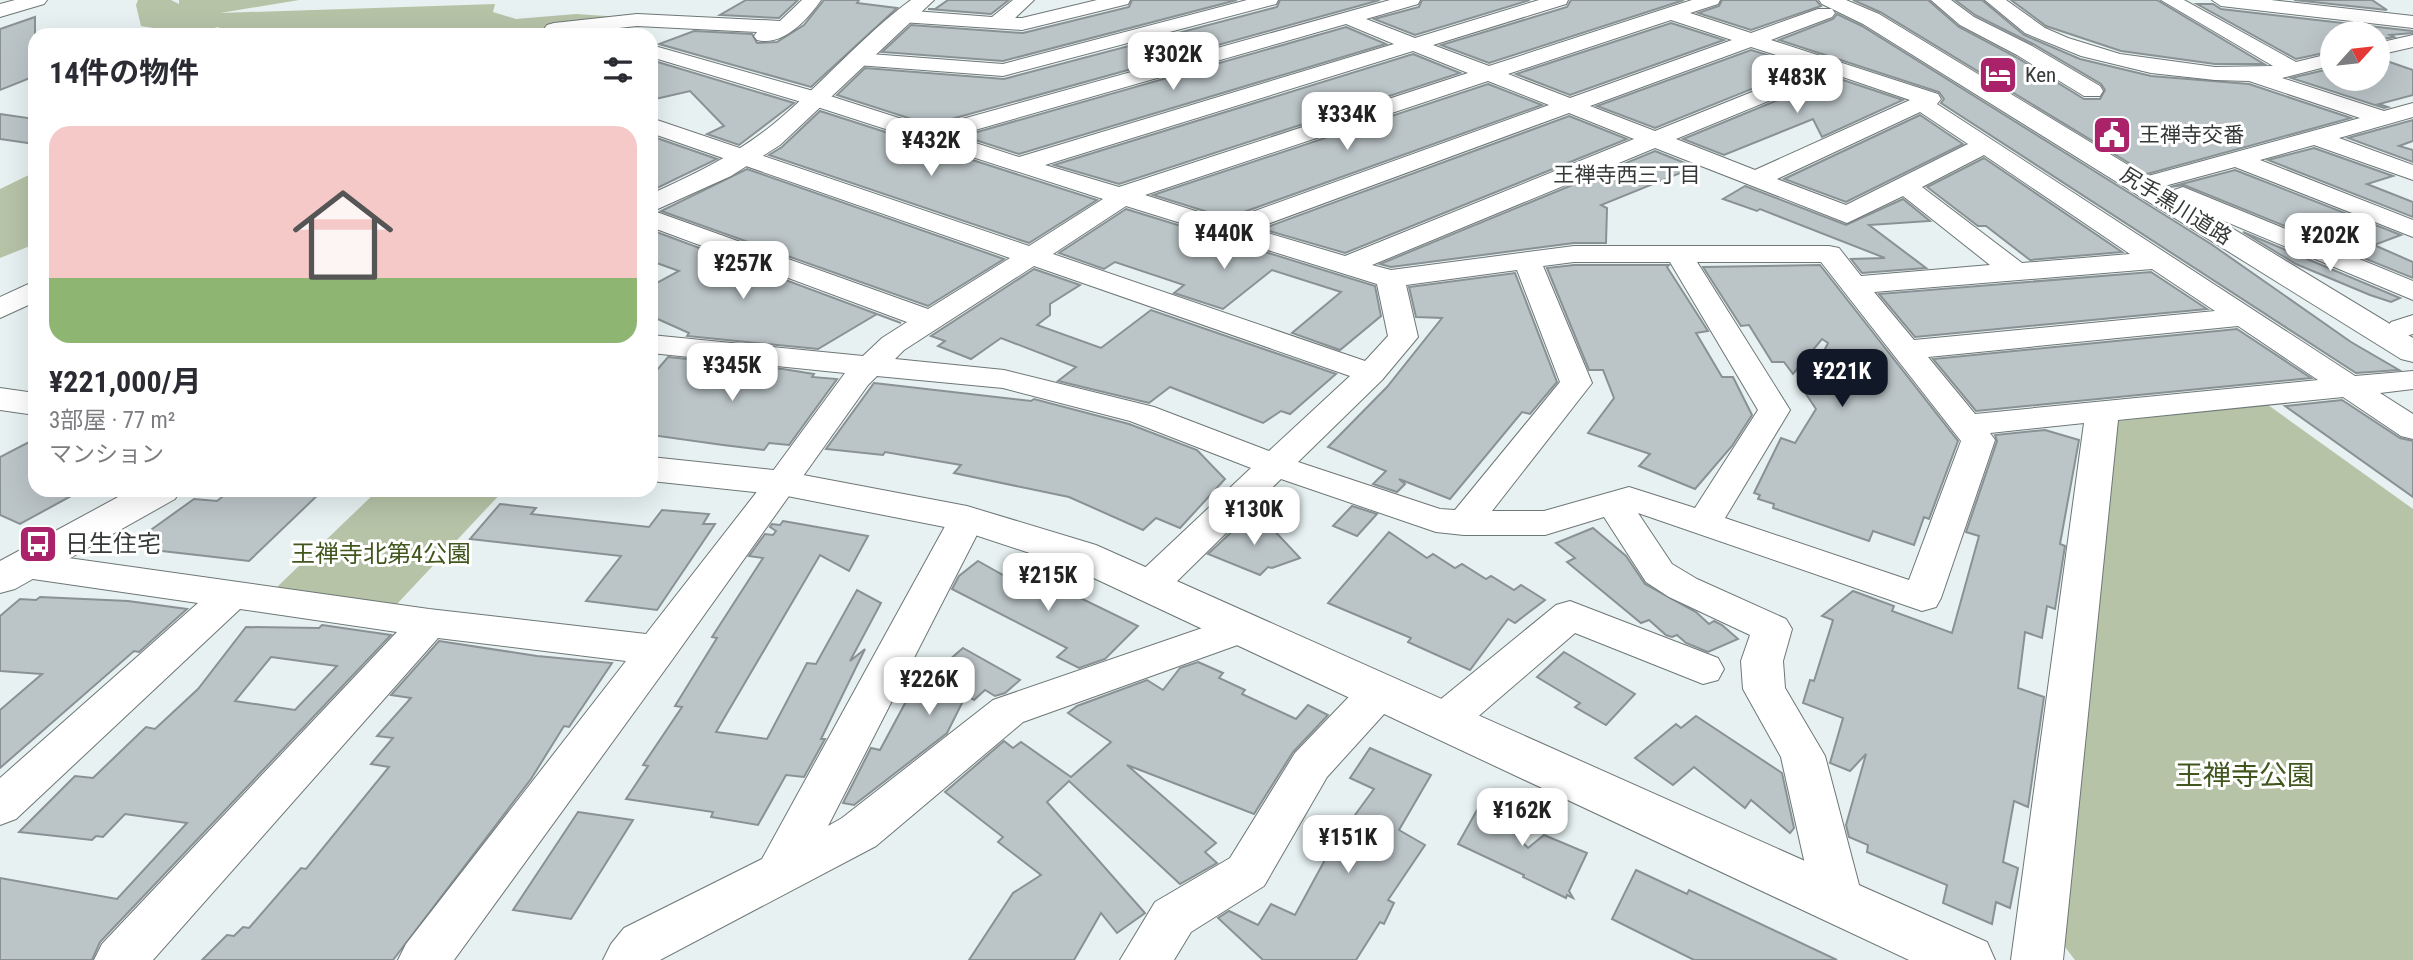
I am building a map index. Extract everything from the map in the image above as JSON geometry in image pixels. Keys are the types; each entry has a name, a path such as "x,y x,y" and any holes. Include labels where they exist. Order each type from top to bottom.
{"street":[{"path":"0,11 37,0"},
{"path":"700,65 792,23 812,0"},
{"path":"658,200 745,157 784,129 901,16 924,0"},
{"path":"996,23 1025,0"},
{"path":"901,16 1023,24 1121,0"},
{"path":"857,59 1003,70 1232,5 1269,0"},
{"path":"929,136 1411,0"},
{"path":"1019,165 1559,0"},
{"path":"424,960 782,483 857,378 893,344 1115,203 1121,195 1710,0"},
{"path":"1940,0 1975,26 2092,91"},
{"path":"1994,0 2036,31 2094,53 2195,72 2269,73 2320,62"},
{"path":"2170,0 2292,68"},
{"path":"2221,0 2413,22"},
{"path":"2327,0 2347,14"},
{"path":"2250,2 2310,30"},
{"path":"1216,55 1232,5"},
{"path":"1229,229 1748,39 1827,6"},
{"name":"尻手黒川道路","path":"1827,6 1871,19 2409,335"},
{"path":"1670,13 1930,99 1756,179"},
{"path":"1347,18 1847,215 1985,145"},
{"path":"563,28 637,20 783,27"},
{"path":"2390,46 2413,41"},
{"path":"658,53 816,99 1019,165 1390,279 1574,254 1829,254 1978,440 1922,598 1629,498 1545,523 1464,523 1436,520 1276,466 1142,414 1004,379 658,345"},
{"path":"1347,265 1833,67"},
{"path":"2249,73 2413,125"},
{"path":"1921,103 2413,429"},
{"path":"2157,181 2413,110"},
{"path":"658,127 1034,254 1371,373"},
{"path":"2314,137 2413,173"},
{"path":"2236,159 2413,229"},
{"path":"1904,185 2015,271"},
{"path":"2183,195 2413,292"},
{"path":"658,221 930,320"},
{"path":"1678,253 1774,410 1703,524"},
{"path":"1464,523 1576,383 1527,260"},
{"path":"1854,285 2157,260"},
{"path":"1148,587 1371,373 1403,337 1390,279"},
{"path":"0,286 28,288"},
{"path":"0,309 28,292"},
{"path":"1906,350 2244,317"},
{"path":"1966,425 2413,380"},
{"path":"0,400 28,403"},
{"path":"2037,960 2102,412"},
{"path":"658,470 782,483 967,519 1081,555 1967,960"},
{"path":"13,572 148,497"},
{"path":"1613,503 1659,573 1684,588 1772,629 1762,661 1764,689 1803,756 1838,900"},
{"path":"779,873 967,519"},
{"path":"13,572 233,593 429,623 657,650"},
{"path":"0,806 233,593"},
{"path":"1445,720 1570,615 1703,669"},
{"path":"120,960 429,623"},
{"path":"629,960 642,944 859,832 1008,711 1243,628"},
{"path":"1146,960 1173,917 1247,872 1311,765 1380,691"}],"green space":[{"path":"138,0 171,0 179,4 179,0 299,0 220,13 495,4 493,12 516,19 576,14 621,17 548,28 154,28 141,26 136,5"},
{"path":"28,175 28,247 0,258 0,189"},
{"name":"王禅寺公園","path":"2268,405 2413,509 2413,960 2075,960 2058,938 2117,421"},
{"name":"王禅寺北第4公園","path":"371,497 497,497 396,605 276,588"}],"building":[{"path":"746,0 798,0 779,18 720,15"},
{"path":"824,0 859,0 857,3 897,8 811,87 659,44 694,31 752,34 757,43 777,42 804,25"},
{"path":"948,0 1009,0 991,14 928,9 935,9"},
{"path":"1132,0 1237,0 1003,61 882,52 911,25 1023,33 1129,7"},
{"path":"1280,0 1380,0 930,125 837,95 865,68 1004,79 1277,7"},
{"path":"1422,0 1530,0 1415,35 1374,19 1419,7"},
{"path":"1571,0 1684,0 1489,63 1441,45 1567,7"},
{"path":"1722,0 1816,0 1821,6 1751,30 1698,13 1719,6"},
{"path":"1853,0 1928,0 1959,27 2016,57 2084,99 2100,99 2105,90 2101,84 2033,44 1975,15 1955,0 1982,0 2024,35 2080,59 2151,76 2249,84 2351,118 2147,174 1880,12"},
{"path":"2011,0 2157,0 2264,64 2215,64 2121,51 2046,26"},
{"path":"2294,0 2372,0 2387,10"},
{"path":"2197,4 2326,21 2320,21 2320,54 2296,59"},
{"path":"1837,14 1862,26 2211,244 2351,342 2399,370 2356,373 1941,103 1944,99 1939,92 1779,40 1833,19"},
{"path":"35,17 35,28 28,28 28,79 0,90 0,29"},
{"path":"1671,23 1724,40 1570,95 1516,74"},
{"path":"1346,27 1386,44 1019,154 963,136"},
{"path":"2390,28 2413,31 2390,35"},
{"path":"1751,50 1806,67 1655,128 1597,106"},
{"path":"1413,54 1460,73 1119,184 1054,165"},
{"path":"658,62 794,103 739,145 707,134 724,126 690,91 658,98"},
{"path":"2390,62 2413,70 2413,95 2379,104 2388,107 2331,91 2390,91"},
{"path":"2320,71 2320,87 2291,78"},
{"path":"1834,77 1903,100 1822,137 1813,119 1724,155 1683,139"},
{"path":"1488,84 1542,105 1227,218 1153,195"},
{"path":"820,111 1097,200 1029,243 769,155 782,147"},
{"path":"0,114 28,118 28,143 0,139"},
{"path":"1920,115 1963,144 1846,202 1784,179"},
{"path":"1569,116 1627,139 1345,253 1262,229"},
{"path":"2413,120 2413,141 2399,146 2413,150 2413,162 2348,138"},
{"path":"658,138 717,159 658,188"},
{"path":"2314,148 2393,176 2367,184 2413,202 2413,217 2268,160"},
{"path":"1655,151 1695,167 1601,205 1607,208 1606,243 1574,243 1391,267 1380,264"},
{"path":"1984,158 2122,252 2030,260 1986,226 1978,226 1927,187"},
{"path":"747,169 1004,259 928,306 661,211"},
{"path":"2235,170 2401,235 2374,245 2413,262 2413,278 2184,185 2170,187"},
{"path":"1745,186 1846,225 1903,199 1930,221 1869,225 1926,268 1862,273 1851,259 1885,258 1760,209 1757,211 1723,199"},
{"path":"1126,209 1375,286 1381,316 1340,350 1292,333 1341,292 1272,270 1223,309 1174,293 1184,285 1115,262 1104,269 1059,253"},
{"path":"2243,232 2400,298 2391,302 2296,264"},
{"path":"658,233 877,314 818,349 687,336 689,333 658,319 658,282 679,271 658,264"},
{"path":"1574,265 1669,265 1667,267 1708,331 1696,333 1722,377 1733,377 1752,415 1732,446 1695,489 1639,466 1650,454 1588,433 1614,398 1603,370 1589,370 1547,268"},
{"path":"1820,265 1958,441 1929,519 1924,517 1914,545 1873,531 1869,541 1773,508 1774,504 1758,499 1760,495 1754,493 1781,438 1795,443 1816,409 1804,391 1828,343 1822,339 1793,374 1784,362 1772,362 1749,325 1741,326 1703,267"},
{"path":"1034,269 1080,285 1050,304 1050,315 1037,325 1101,348 1151,310 1336,374 1290,414 1281,411 1263,423 1170,387 1149,403 1058,381 1076,367 1001,338 971,359 938,346 945,341 931,336"},
{"path":"2151,272 2207,309 1915,337 1879,294"},
{"path":"1515,273 1557,382 1530,414 1522,412 1450,499 1399,479 1405,484 1397,492 1373,484 1386,471 1328,447 1387,387 1442,318 1416,317 1409,287"},
{"path":"2237,329 2311,378 1976,411 1933,359"},
{"path":"668,357 783,369 814,374 812,377 837,379 789,445 769,443 764,450 658,436 658,369"},
{"path":"874,383 1031,401 1034,399 1129,424 1197,450 1225,479 1180,528 1156,518 1143,530 1069,497 954,473 961,465 885,452 883,455 826,449"},
{"path":"2342,400 2400,438 2413,441 2413,497 2285,406"},
{"path":"2045,430 2079,440 2060,544 2065,546 2055,609 2047,606 2042,638 2025,632 2018,688 2044,697 2028,807 2014,801 2003,862 2018,868 2010,908 1996,902 1992,924 1943,903 1947,885 1867,852 1868,845 1849,837 1846,825 1866,754 1850,771 1830,763 1843,718 1803,703 1810,680 1814,681 1833,620 1822,616 1853,591 1894,606 1892,611 1952,633 1979,536 1966,532 1997,441 1995,435"},
{"path":"28,443 28,497 69,497 20,524 0,515 0,457"},
{"path":"222,497 316,497 249,561 127,547 194,499 217,501"},
{"path":"500,504 536,508 531,514 649,527 662,510 709,514 703,524 715,524 657,610 586,601 621,556 470,539"},
{"path":"1352,506 1377,514 1357,536 1333,526"},
{"path":"1255,510 1300,558 1268,567 1260,575 1208,554"},
{"path":"783,521 868,536 849,571 820,555 716,732 767,739 807,663 816,664 857,590 881,603 850,661 865,649 821,739 825,739 804,777 786,775 758,825 711,817 713,812 626,799 648,766 643,765 682,707 675,706 717,638 712,637 763,558 749,556 765,534 773,535 776,531 770,527 772,524 780,525"},
{"path":"1593,528 1626,556 1645,584 1696,612 1709,624 1714,621 1722,625 1738,639 1708,652 1686,643 1677,635 1666,635 1649,620 1641,623 1567,562 1575,558 1556,543"},
{"path":"1389,532 1427,558 1433,554 1455,568 1462,564 1486,579 1491,576 1514,590 1521,585 1545,600 1515,623 1508,619 1470,670 1408,642 1411,638 1328,603"},
{"path":"978,561 1003,575 1010,569 1057,594 1062,589 1138,626 1105,659 1079,668 1057,657 1067,648 952,589 959,576"},
{"path":"40,597 128,601 187,609 139,652 134,651 0,768 0,710 42,674 0,671 0,616 20,599 36,600"},
{"path":"322,625 391,635 100,942 92,960 0,960 0,878 117,899 187,823 125,814 103,837 96,836 92,840 19,832 75,776 93,778 146,727 155,729 198,689 246,627 319,628","holes":["271,657 337,666 295,710 235,701"]},
{"path":"439,641 537,656 612,663 569,727 564,726 531,779 393,960 202,960 227,935 234,936 243,927 249,928 301,868 306,869 389,767 371,764 393,738 377,736 411,698 391,695"},
{"path":"963,648 1020,680 1005,693 995,696 985,690 974,700 966,695 947,733 854,805 843,803 871,748 880,750 910,694"},
{"path":"1564,652 1635,694 1606,725 1575,707 1580,703 1537,677"},
{"path":"1198,662 1223,673 1219,678 1245,690 1242,694 1296,719 1308,705 1328,715 1293,752 1254,814 1127,765 1216,843 1205,852 1217,863 1180,884 1069,781 1047,802 1145,913 1117,933 1101,913 1074,960 969,960 1013,893 1041,875 998,842 1003,837 945,792 1004,741 1013,748 1021,742 1071,777 1111,742 1068,713 1077,706 1147,680 1163,690 1180,668"},
{"path":"1696,716 1782,773 1794,828 1790,833 1751,800 1745,808 1694,767 1673,785 1635,758 1676,724 1681,728"},
{"path":"1370,748 1431,775 1399,830 1425,845 1388,900 1394,903 1384,924 1380,922 1356,960 1263,960 1218,918 1229,911 1258,925 1271,904 1295,915 1333,845 1374,789 1350,778"},
{"path":"1486,794 1517,808 1514,814 1518,816 1508,827 1528,848 1544,835 1587,853 1569,891 1573,898 1567,895 1566,898 1458,844"},
{"path":"578,812 633,820 571,919 513,910"},
{"path":"1636,870 1687,894 1689,890 1837,960 1694,960 1612,919"}],"place":[{"name":"Ken","path":"1998,75"},
{"name":"王禅寺交番","path":"2112,135"},
{"name":"日生住宅","path":"38,544"}],"district":[{"name":"王禅寺西三丁目","path":"1627,175"}]}
